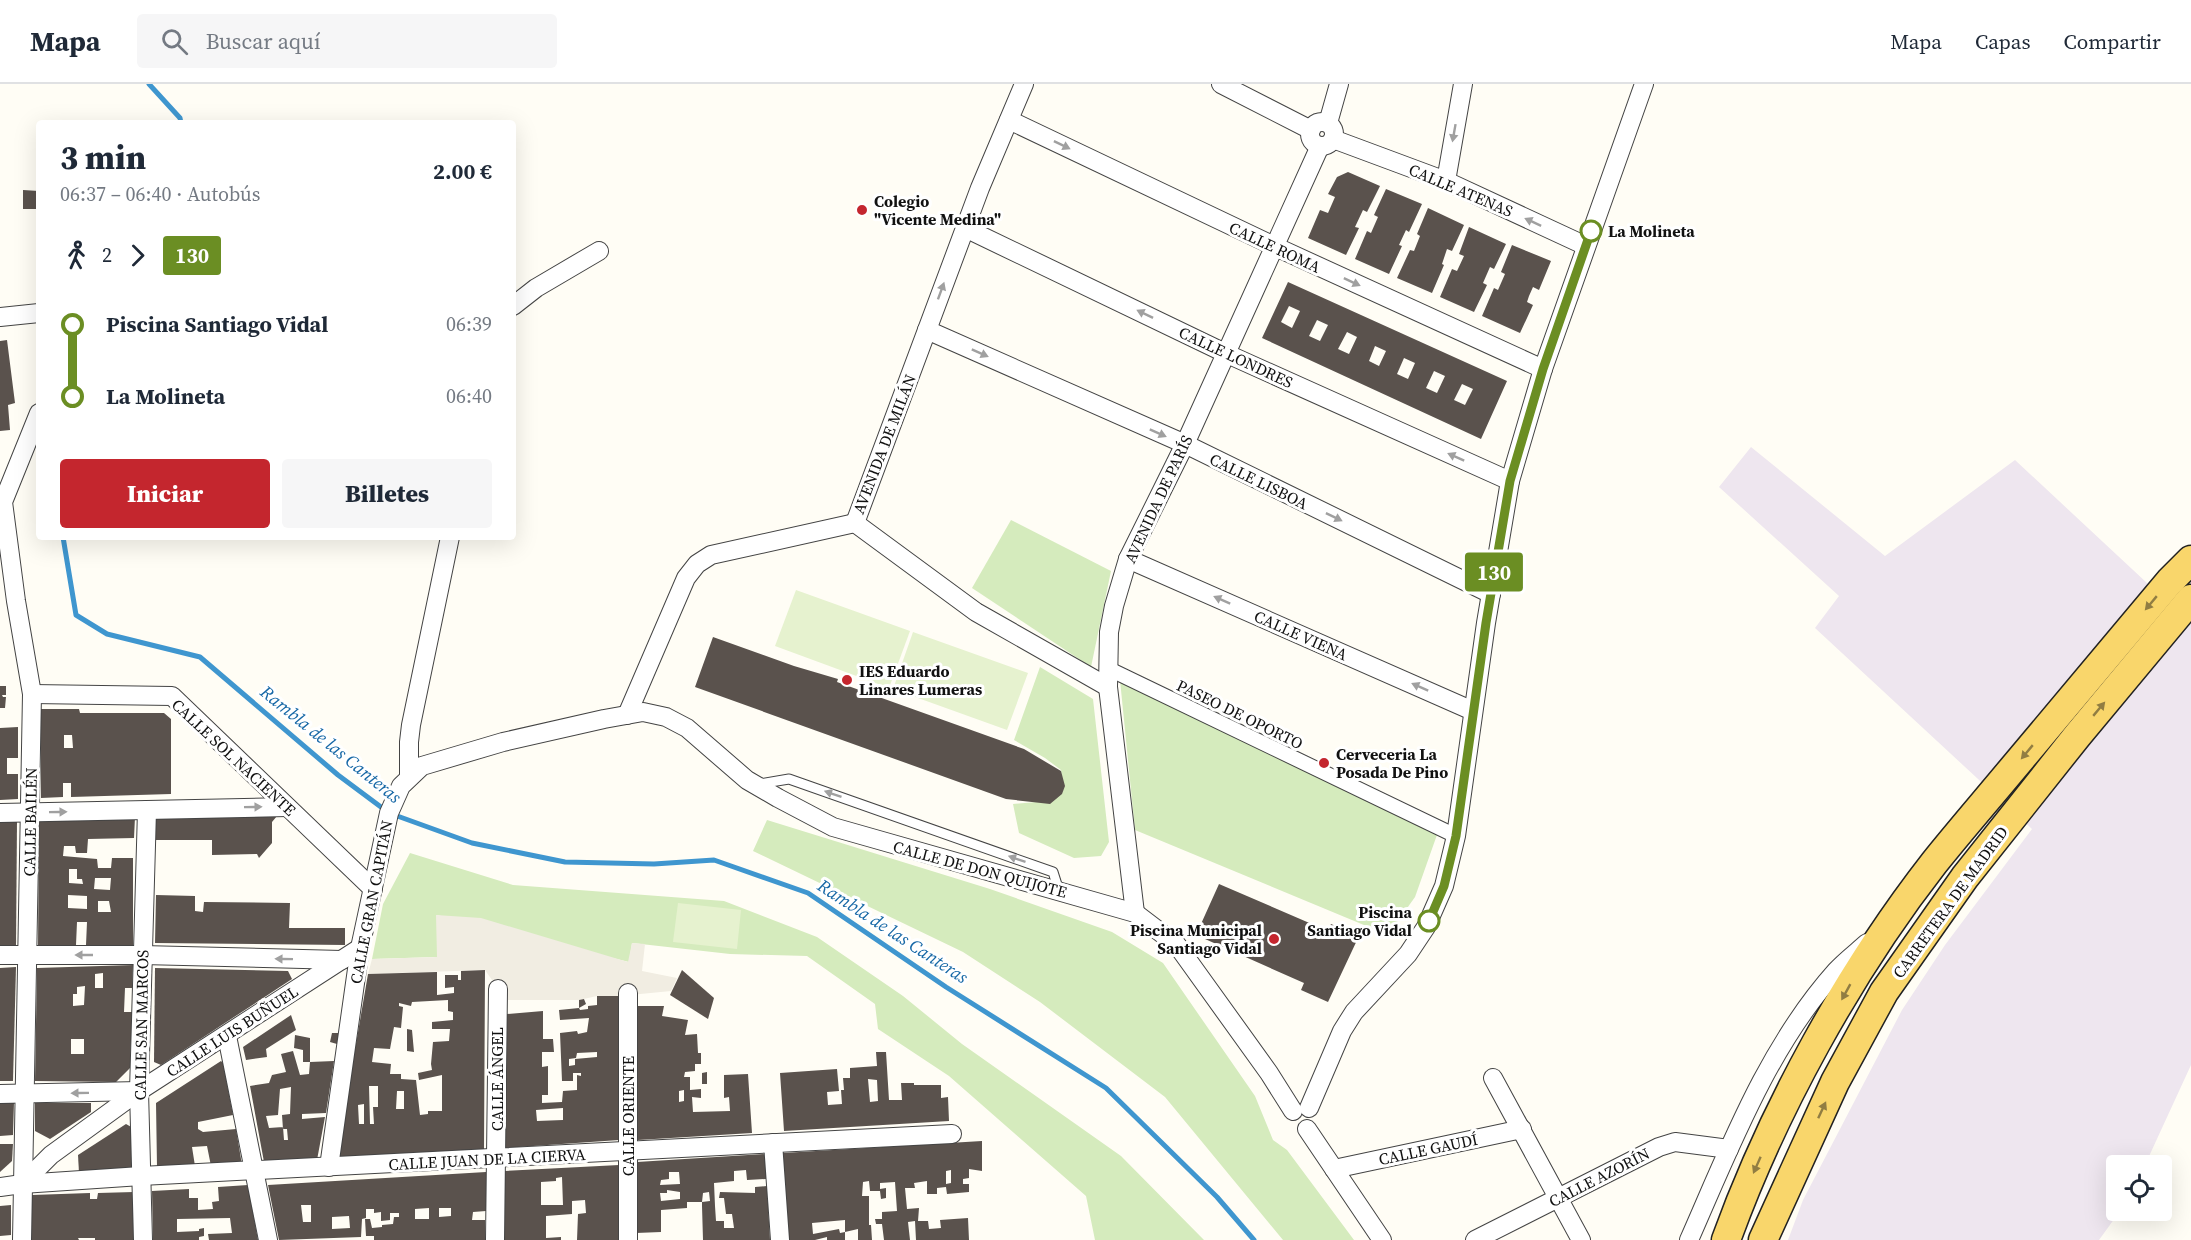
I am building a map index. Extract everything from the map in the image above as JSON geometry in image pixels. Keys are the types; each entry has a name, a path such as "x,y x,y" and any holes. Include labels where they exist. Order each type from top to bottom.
{"main road":[{"path":"1726,1240 1739,1202 1787,1098 1853,980 1893,921 1933,864 2170,581 2191,560"},
{"name":"CARRETERA DE MADRID","path":"1763,1240 1835,1082 1884,992 1965,877 2077,736 2191,599"}],"street":[{"name":"AVENIDA DE MILÁN","path":"1024,84 965,228 855,523 976,612 1108,687"},
{"path":"1221,84 1311,130 1316,123 1327,136"},
{"name":"AVENIDA DE PARÍS","path":"1135,913 1108,687 1109,632 1113,615 1128,559 1185,444 1274,246 1327,136 1339,84"},
{"path":"1446,181 1463,84"},
{"path":"1382,1240 1307,1129 1312,1125 1314,1117 1301,1110 1354,1012 1408,954 1426,927 1444,886 1456,836 1473,711 1510,481 1543,369 1644,84"},
{"name":"CALLE ROMA","path":"1009,120 1274,246 1543,369"},
{"name":"CALLE ATENAS","path":"1327,136 1446,181 1586,246"},
{"name":"CALLE LONDRES","path":"965,228 1226,353 1510,481"},
{"path":"516,304 536,288 599,251"},
{"path":"0,317 36,313"},
{"name":"CALLE LISBOA","path":"927,330 1185,444 1491,594"},
{"name":"CALLE BAILÉN","path":"22,1240 32,694 4,541 3,502 36,420"},
{"path":"627,715 686,578 697,564 711,555 855,523"},
{"path":"410,776 411,725 449,540"},
{"name":"CALLE VIENA","path":"1128,559 1473,711"},
{"name":"PASEO DE OPORTO","path":"1107,668 1456,836"},
{"name":"CALLE SOL NACIENTE","path":"32,694 172,696 373,889"},
{"name":"CALLE DE DON QUIJOTE","path":"410,776 422,766 503,742 643,712 666,717 680,725 755,785 833,827 1135,913 1177,945 1269,1073 1301,1110"},
{"name":"CALLE GRAN CAPITÁN","path":"329,1167 360,948 389,813 401,786 410,776"},
{"path":"0,813 287,807"},
{"name":"CALLE SAN MARCOS","path":"143,1240 139,1091 147,810"},
{"path":"1689,1240 1729,1149 1765,1076 1794,1027 1837,970 1893,921"},
{"name":"CALLE LUIS BUÑUEL","path":"22,1184 51,1155 139,1091 360,948"},
{"path":"0,955 142,955 342,960"},
{"name":"CALLE ÁNGEL","path":"495,1240 498,989"},
{"name":"CALLE ORIENTE","path":"628,993 628,1240"},
{"path":"227,1036 268,1240"},
{"path":"1493,1078 1581,1240"},
{"path":"0,1094 139,1091"},
{"name":"CALLE GAUDÍ","path":"1334,1169 1522,1129"},
{"name":"CALLE JUAN DE LA CIERVA","path":"0,1187 141,1176 952,1134"},
{"name":"CALLE AZORÍN","path":"1475,1240 1659,1147 1675,1142 1729,1149"},
{"path":"773,1143 780,1240"}],"lane":[{"path":"755,785 789,778 1053,872 1059,891"}],"shaded area":[{"path":"1751,447 1885,556 2015,460 2191,624 2191,1065 2150,1155 2106,1155 2106,1221 2113,1221 2099,1240 1788,1240 1803,1200 1902,1010 1945,945 2032,829 1815,628 1839,596 1719,487"},
{"path":"436,915 481,918 628,962 632,943 645,944 642,971 677,978 671,991 597,996 579,1000 506,1000 485,970 368,974 372,959 437,957"}],"green space":[{"path":"1011,520 1111,571 1091,667 972,588"},
{"path":"796,590 910,631 889,688 775,646"},
{"path":"913,632 1028,673 1007,730 893,689"},
{"path":"1040,667 1093,699 1109,842 1101,856 1074,858 1019,833 1013,804 1048,801 1063,789 1061,770 1014,740"},
{"path":"1120,680 1438,832 1415,897 1388,935 1135,830"},
{"path":"767,820 990,889 1112,932 1163,963 1255,1096 1273,1140 1287,1150 1354,1240 1283,1240 1165,1097 1040,1002 963,952 753,851"},
{"path":"410,853 513,885 724,901 817,937 903,996 962,1044 1121,1156 1204,1240 1095,1240 1086,1196 949,1076 878,1029 875,1004 807,956 730,954 632,943 629,962 437,915 437,957 372,959 383,904"},
{"path":"678,903 741,910 737,949 673,942"}],"building":[{"path":"1348,172 1380,186 1367,212 1363,210 1355,227 1359,228 1346,255 1308,238 1320,210 1328,213 1335,197 1328,194 1337,177"},
{"path":"1386,189 1422,204 1409,232 1406,230 1399,245 1402,246 1389,274 1355,259 1367,231 1371,233 1378,217 1374,215"},
{"path":"23,190 36,191 36,209 23,209"},
{"path":"1428,208 1464,225 1452,251 1447,249 1442,264 1444,265 1432,293 1397,278 1410,250 1414,251 1420,236 1417,234"},
{"path":"1469,227 1506,244 1494,269 1490,267 1483,283 1487,285 1474,312 1440,297 1452,269 1457,271 1464,256 1459,254"},
{"path":"1512,245 1551,261 1539,290 1533,287 1529,296 1527,302 1533,305 1520,333 1482,316 1494,288 1498,290 1505,274 1501,272"},
{"path":"1288,282 1507,381 1481,439 1262,338","holes":["1289,306 1300,311 1292,328 1281,322","1317,320 1328,325 1320,341 1309,336","1347,332 1357,337 1349,354 1338,349","1375,346 1386,351 1379,366 1369,361","1404,358 1415,363 1408,379 1397,374","1434,371 1445,376 1437,393 1426,388","1462,384 1473,389 1465,405 1454,400"]},
{"path":"7,340 15,403 8,405 10,430 0,431 0,341"},
{"path":"713,637 838,679 837,682 1024,749 1061,771 1065,786 1062,794 1050,804 1006,799 695,687"},
{"path":"0,686 6,686 6,695 2,695 6,697 5,708 0,708"},
{"path":"41,709 79,709 80,713 164,713 171,719 171,794 71,797 71,783 63,783 63,797 41,798","holes":["64,735 72,735 73,748 64,748"]},
{"path":"18,727 18,758 7,758 7,774 18,774 18,799 0,800 0,728"},
{"path":"272,813 277,816 272,822 272,843 259,858 257,854 212,855 212,840 156,840 156,815"},
{"path":"135,817 134,838 88,839 87,853 76,853 75,846 64,846 63,856 97,859 98,868 111,868 112,858 133,858 133,945 86,945 87,922 77,922 76,945 38,946 39,820","holes":["69,869 77,869 77,879 82,879 83,884 69,883","95,878 111,878 110,890 94,889","68,895 87,896 87,909 68,908","98,901 109,901 111,912 98,912"]},
{"path":"0,821 17,821 16,946 0,946"},
{"path":"1219,884 1328,931 1331,924 1359,936 1328,1002 1301,990 1304,983 1196,935"},
{"path":"156,895 195,896 195,911 203,912 204,902 290,903 289,928 345,928 345,945 155,943"},
{"path":"133,965 132,988 125,988 124,1012 132,1012 130,1068 116,1082 35,1081 37,968","holes":["103,973 103,988 95,988 95,974","85,986 84,1005 73,1006 73,994 77,994 77,987","71,1039 84,1039 84,1054 71,1054"]},
{"path":"16,967 13,1081 0,1081 0,968"},
{"path":"155,968 288,971 292,979 161,1065 154,1062"},
{"path":"485,970 484,1150 336,1160 368,974 437,972 437,995 454,993 454,987 445,988 445,975 458,975 458,980 461,980 461,971","holes":["448,1000 448,1011 453,1012 453,1020 432,1022 432,1029 450,1029 449,1041 433,1042 432,1070 418,1073 419,1080 442,1075 442,1111 428,1111 428,1114 420,1115 416,1080 401,1079 401,1074 390,1074 391,1064 372,1062 374,1048 390,1049 394,1027 401,1028 403,1007 399,1006 399,1003 411,1006 412,1002","369,1086 378,1086 378,1107 373,1107 374,1124 370,1124","397,1091 404,1091 404,1109 396,1109","364,1104 364,1124 359,1124 358,1105"]},
{"path":"682,970 714,998 708,1019 670,995"},
{"path":"597,996 620,996 619,1140 505,1148 507,1014 543,1011 543,1039 553,1039 554,1052 542,1052 542,1067 548,1066 548,1095 542,1095 542,1103 562,1102 563,1091 577,1090 577,1075 581,1076 581,1073 573,1073 573,1081 562,1081 560,1033 587,1032 589,1018 560,1020 559,1010 588,1009 588,1006 597,1005","holes":["597,1052 597,1057 575,1059 575,1065 569,1066 569,1059 576,1058 577,1053","563,1108 563,1120 537,1121 536,1110"]},
{"path":"584,999 586,1004 579,1008 579,1000"},
{"path":"638,1006 664,1006 662,1016 688,1020 685,1035 697,1034 701,1064 695,1064 695,1071 685,1072 684,1077 690,1077 690,1090 701,1089 701,1098 692,1097 693,1112 730,1111 729,1097 724,1098 724,1075 748,1074 752,1133 638,1140","holes":["684,1090 684,1101 679,1102 679,1091"]},
{"path":"291,1015 296,1030 266,1049 267,1057 246,1060 243,1047"},
{"path":"407,1029 412,1030 414,1052 407,1051"},
{"path":"332,1033 339,1033 337,1044 330,1042"},
{"path":"295,1035 310,1038 310,1062 303,1062 303,1050 294,1048"},
{"path":"293,1051 300,1075 309,1074 310,1062 334,1061 326,1113 302,1114 302,1119 325,1117 317,1160 264,1162 250,1086 269,1083 272,1075 286,1072 281,1054","holes":["291,1087 290,1114 282,1115 283,1127 269,1128 266,1116 278,1115 280,1089","283,1129 287,1129 288,1140 284,1140"]},
{"path":"876,1052 886,1052 889,1100 902,1100 901,1083 941,1085 941,1098 948,1097 949,1121 784,1131 780,1073 837,1069 839,1091 827,1092 828,1105 842,1104 843,1078 850,1078 850,1068 877,1066","holes":["868,1079 877,1080 878,1101 870,1102"]},
{"path":"221,1061 233,1115 198,1122 198,1129 203,1132 236,1129 242,1165 211,1166 207,1146 192,1147 195,1166 157,1167 156,1103"},
{"path":"707,1072 707,1084 702,1084 702,1073"},
{"path":"14,1102 13,1135 0,1136 0,1103"},
{"path":"35,1103 91,1103 91,1112 50,1139 35,1131"},
{"path":"126,1124 133,1128 134,1170 79,1173 78,1155"},
{"path":"982,1141 982,1171 969,1169 969,1178 963,1179 963,1184 969,1184 969,1192 947,1194 946,1187 937,1188 937,1194 927,1194 927,1181 914,1183 915,1188 905,1188 907,1209 919,1208 918,1221 928,1221 929,1229 941,1228 940,1220 968,1218 969,1240 916,1240 915,1221 908,1222 910,1240 884,1240 882,1224 876,1224 875,1219 882,1219 882,1212 897,1211 895,1182 880,1183 880,1189 886,1188 886,1198 881,1199 880,1191 870,1191 869,1181 863,1182 862,1196 869,1196 869,1225 871,1225 872,1240 858,1240 858,1229 845,1232 845,1240 827,1240 827,1237 815,1240 787,1240 783,1153","holes":["951,1170 951,1183 946,1184 946,1171","845,1220 845,1232 840,1233 839,1229 813,1234 812,1223"]},
{"path":"0,1144 13,1144 12,1161 0,1172"},
{"path":"766,1154 766,1179 747,1180 746,1170 734,1171 734,1181 714,1183 715,1206 716,1221 724,1221 724,1228 734,1228 732,1214 726,1214 724,1198 719,1198 720,1192 755,1193 755,1187 767,1186 770,1240 703,1240 702,1202 687,1202 687,1208 661,1210 661,1232 636,1233 637,1162","holes":["669,1172 679,1172 680,1184 660,1185 661,1180 669,1179","667,1190 680,1192 680,1199 661,1201 660,1193 667,1193","709,1192 710,1201 702,1202 703,1193"]},
{"path":"619,1165 618,1240 577,1240 578,1214 586,1213 585,1200 572,1201 572,1214 546,1216 546,1238 561,1237 561,1240 504,1240 505,1171","holes":["562,1177 563,1205 541,1205 541,1182 556,1181 556,1178"]},
{"path":"486,1172 486,1211 473,1212 472,1220 485,1220 485,1240 374,1240 374,1236 366,1236 365,1219 370,1219 372,1228 382,1227 382,1225 393,1224 394,1217 399,1217 399,1213 390,1213 390,1220 381,1221 381,1212 374,1213 374,1209 366,1209 366,1218 362,1219 361,1237 279,1240 268,1185","holes":["301,1205 311,1205 311,1222 303,1222","429,1208 429,1219 415,1219 415,1209","439,1208 451,1208 451,1216 439,1217","349,1216 350,1228 332,1229 332,1217"]},
{"path":"248,1185 258,1240 209,1240 208,1234 232,1233 230,1218 177,1219 177,1232 199,1231 204,1228 204,1236 199,1237 199,1240 153,1240 152,1191 189,1189 189,1198 198,1198 198,1210 213,1209 212,1202 219,1201 218,1187"},
{"path":"134,1192 133,1240 78,1238 79,1240 32,1240 32,1195 90,1193 90,1199 97,1199 98,1193"},
{"path":"11,1205 11,1235 0,1236 0,1206"}],"waterway":[{"name":"Rambla de las Canteras","path":"149,84 180,120"},
{"name":"Rambla de las Canteras","path":"64,540 76,615 107,634 200,657 338,775 389,813 472,843 565,862 654,864 714,860 808,893 946,987 1106,1088 1217,1197 1254,1240"}],"bus line":[{"name":"130","path":"1429,921 1444,886 1456,836 1486,623 1510,481 1543,369 1591,231"}],"place":[{"name":"Colegio \"Vicente Medina\"","path":"862,210"},
{"name":"La Molineta","path":"1591,231"},
{"name":"IES Eduardo Linares Lumeras","path":"847,680"},
{"name":"Cerveceria La Posada De Pino","path":"1324,763"},
{"name":"Piscina Santiago Vidal","path":"1429,921"},
{"name":"Piscina Municipal Santiago Vidal","path":"1274,939"}]}
